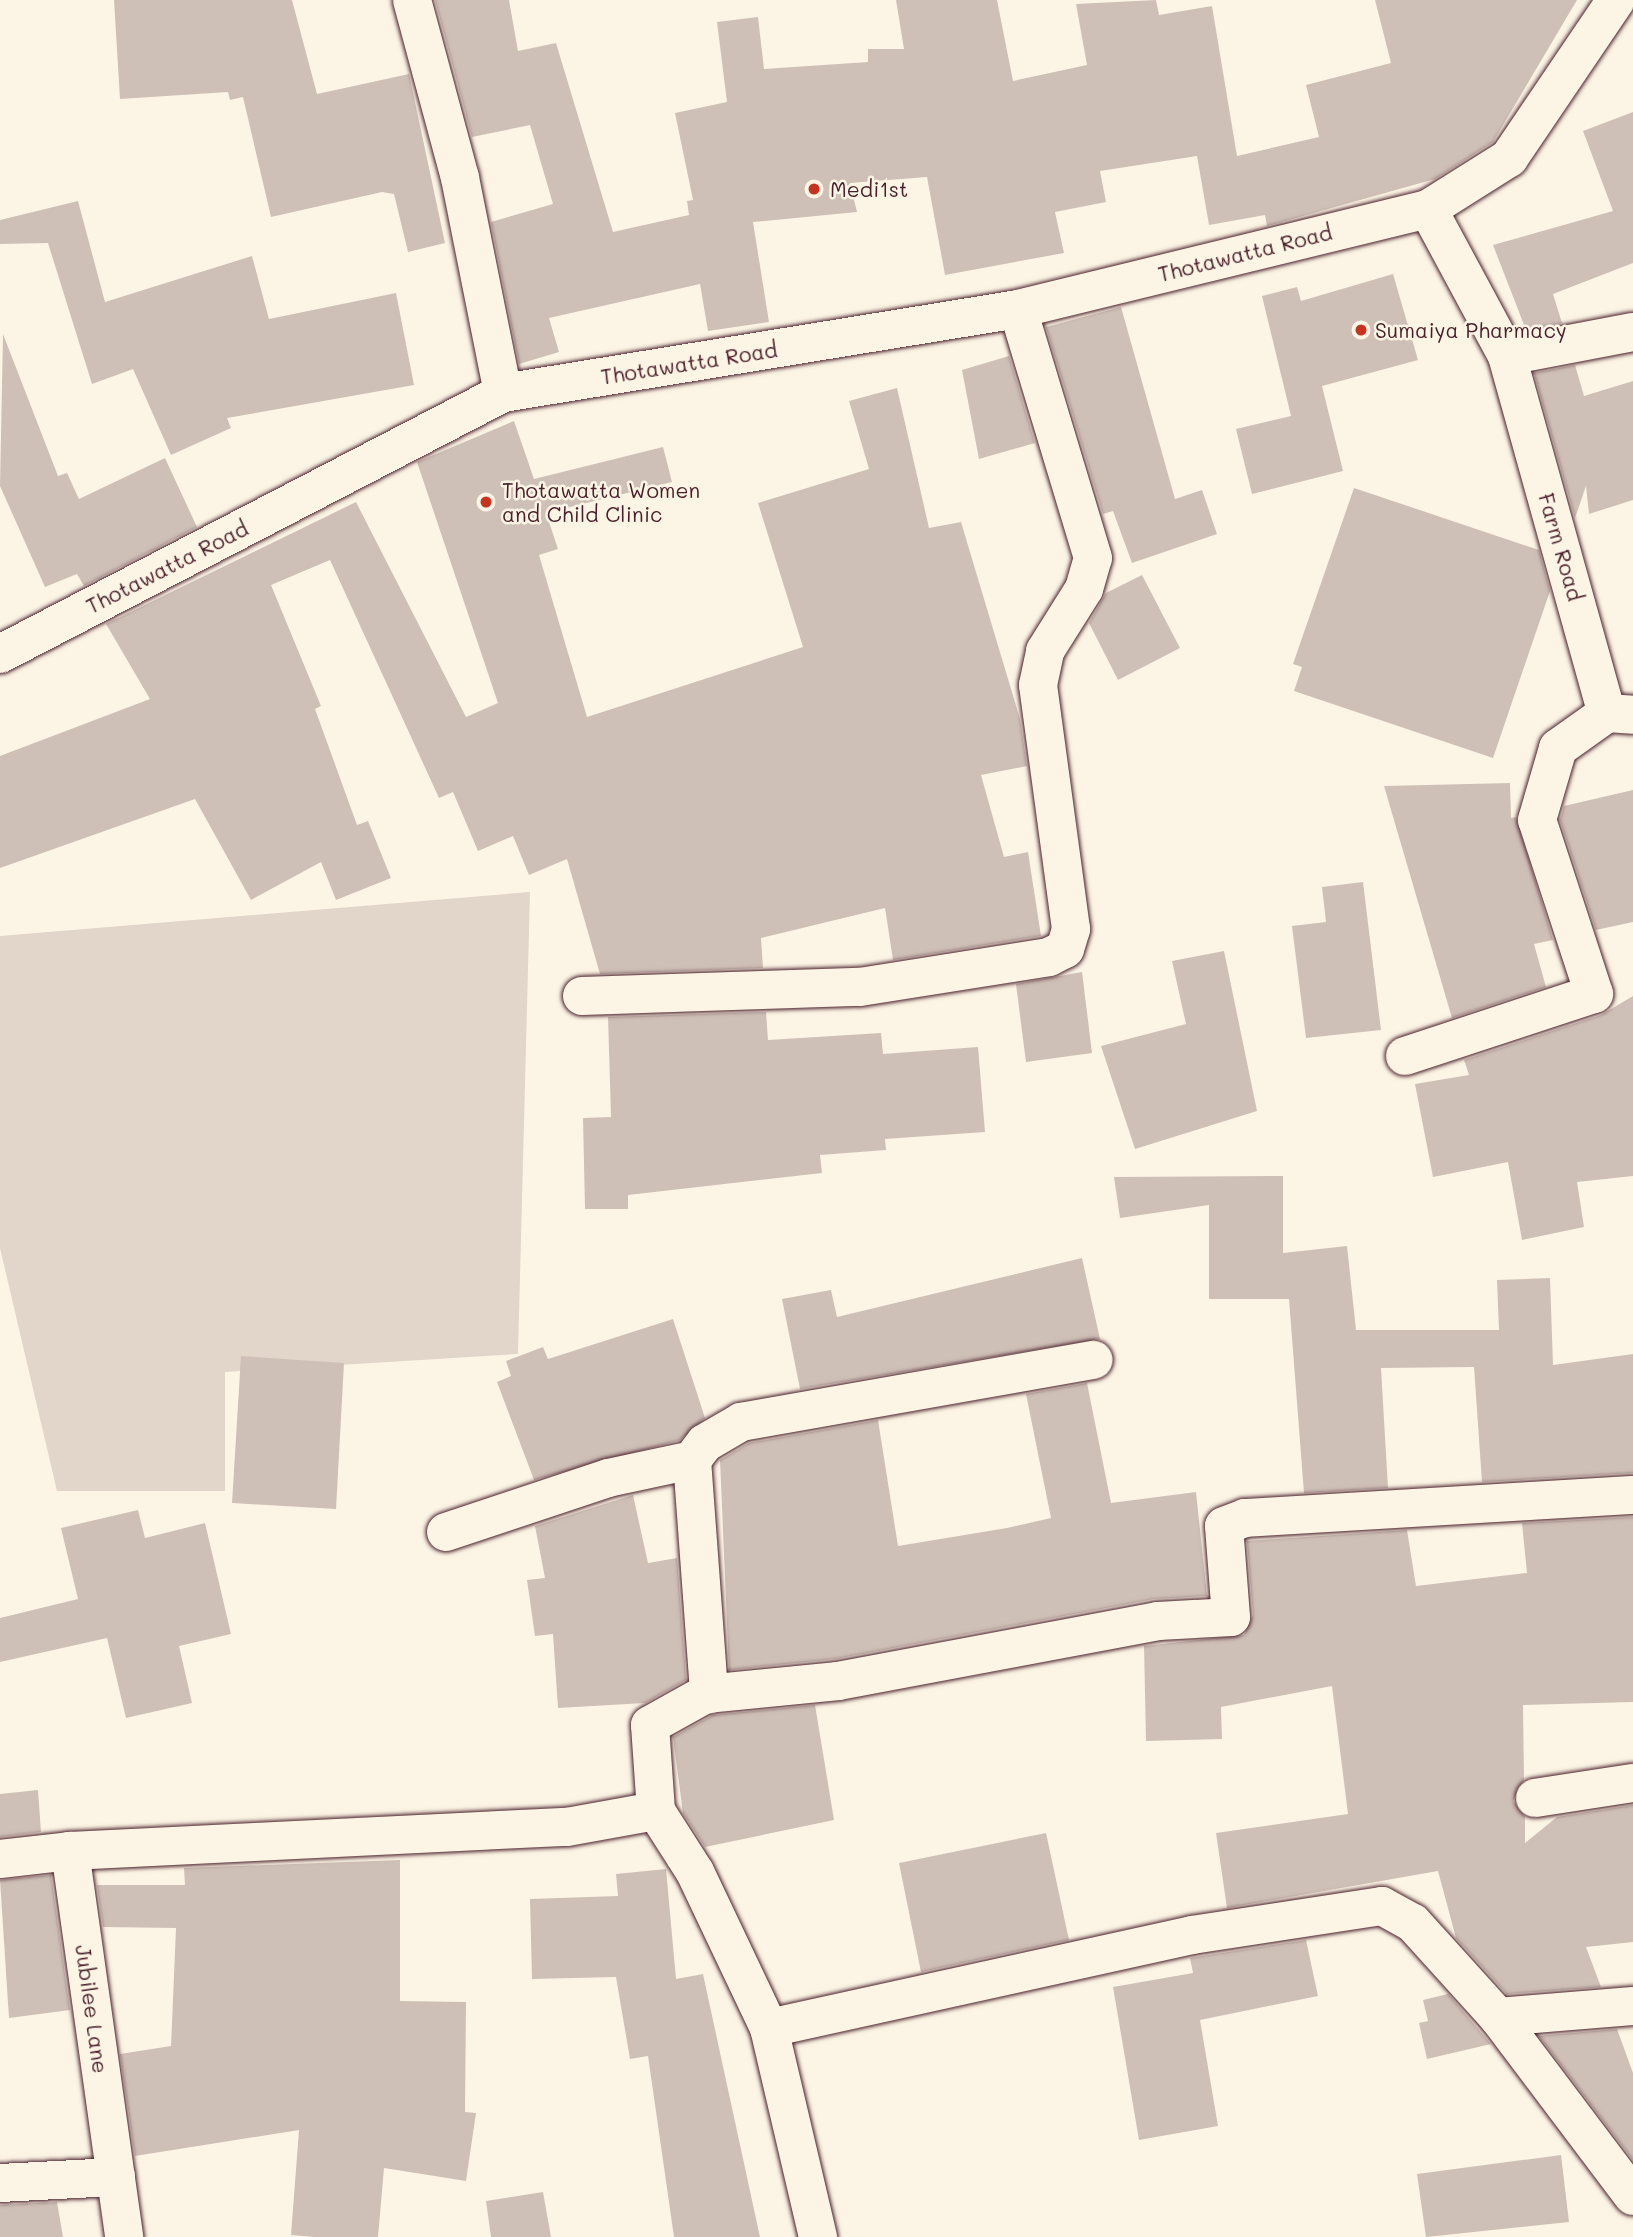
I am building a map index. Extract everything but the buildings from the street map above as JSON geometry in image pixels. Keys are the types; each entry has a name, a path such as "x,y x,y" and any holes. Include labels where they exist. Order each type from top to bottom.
{"street":[{"path":"412,0 460,178 503,393"},
{"name":"Thotawatta Road","path":"0,654 503,393 1018,309 1428,209 1509,158 1616,0"},
{"name":"Farm Road","path":"1428,209 1507,356 1620,714"},
{"path":"582,996 860,987 1049,957 1065,949 1071,929 1038,685 1045,651 1084,589 1093,558 1018,309"},
{"path":"1507,356 1633,332"},
{"path":"1405,1056 1594,994 1536,820 1558,748 1620,714"},
{"path":"446,1532 608,1478 692,1460 705,1443 741,1422 1094,1360"},
{"path":"692,1460 709,1694"},
{"path":"818,2237 769,2028 695,1871 656,1811 650,1725 709,1694 838,1681 1158,1621 1231,1617 1224,1526 1245,1518 1633,1495"},
{"path":"1535,1798 1633,1783"},
{"path":"0,1859 70,1851 567,1827 656,1811"},
{"name":"Jubilee Lane","path":"70,1851 124,2237"},
{"path":"769,2028 1192,1935 1357,1906 1382,1906 1413,1923 1498,2017 1633,2196"},
{"path":"1498,2017 1633,2006"},
{"path":"0,2183 116,2177"}],"shaded area":[{"path":"530,892 518,1354 225,1372 225,1491 57,1491 0,1248 0,936"}],"place":[{"name":"Medi1st","path":"814,189"},
{"name":"Sumaiya Pharmacy","path":"1361,330"},
{"name":"Thotawatta Women and Child Clinic","path":"486,502"}]}
